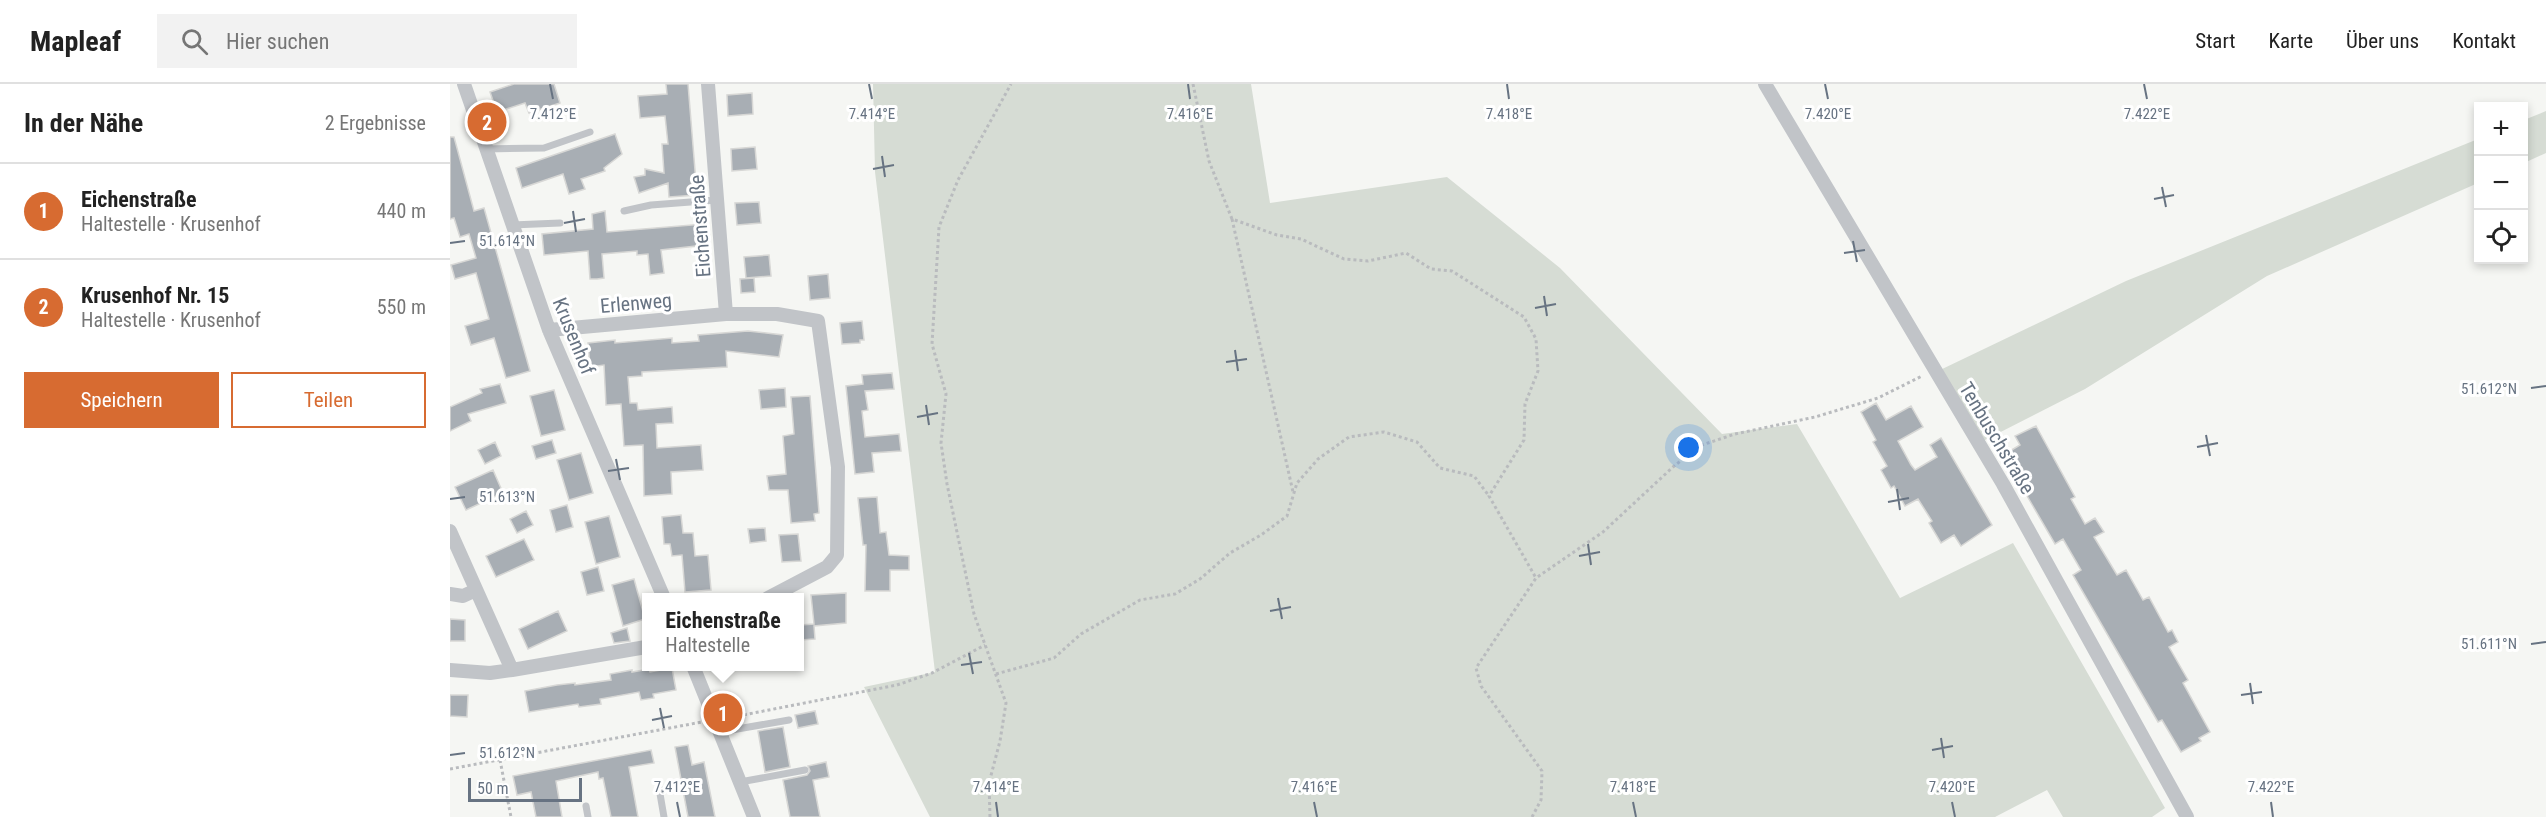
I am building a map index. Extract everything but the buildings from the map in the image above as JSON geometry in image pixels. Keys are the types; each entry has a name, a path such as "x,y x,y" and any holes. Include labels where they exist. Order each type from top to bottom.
{"street":[{"name":"Krusenhof","path":"464,84 549,330 662,593"},
{"name":"Eichenstraße","path":"708,84 726,314"},
{"name":"Tenbuschstraße","path":"1765,84 2003,484 2187,817"},
{"name":"Erlenweg","path":"549,330 726,314"},
{"path":"726,314 777,314 818,321 838,467 839,539 837,555 827,567 776,593"},
{"path":"450,531 512,670"},
{"path":"450,594 463,596 476,590"},
{"path":"450,670 490,673 642,648"},
{"path":"695,671 754,817"}],"lane":[{"path":"486,149 544,148 590,132"},
{"path":"624,211 651,205 717,200"},
{"path":"511,225 560,223"},
{"path":"717,726 789,720"},
{"path":"740,782 805,770"},
{"path":"659,788 664,817"},
{"path":"586,806 588,817"}],"path":[{"path":"990,817 989,783 1000,741 1006,703 974,614 947,484 941,443 946,394 932,344 939,227 958,180 1011,84"},
{"path":"1193,84 1209,161 1232,219 1294,494"},
{"path":"1232,219 1277,235 1301,239 1344,259 1368,261 1406,253 1431,269 1452,271 1524,318 1536,339 1538,371 1525,404 1524,440 1489,496"},
{"path":"1532,817 1541,800 1542,771 1480,686 1476,668 1536,578 1604,532 1673,467 1699,446 1735,434 1815,417 1878,398 1924,375"},
{"path":"996,674 1054,658 1081,634 1140,600 1175,594 1200,579 1230,553 1287,516 1297,483 1318,459 1349,437 1384,432 1417,442 1440,468 1474,476 1489,496 1536,578"},
{"path":"450,769 717,726 730,718 897,685 932,673 985,645"},
{"path":"500,760 511,817"}],"shaded area":[{"path":"873,84 1251,84 1270,203 1447,177 1560,268 1722,434 1797,424 1900,598 2013,543 2165,808 2152,817 2063,817 2047,790 1995,817 930,817 864,687 935,672 875,172"},
{"path":"2546,111 2546,153 2528,161 2528,156 2528,118"},
{"path":"2474,141 2474,185 2267,276 2085,389 1981,442 1938,371 2126,281"}],"place":[{"name":"Krusenhof Nr. 15","path":"487,122"},
{"name":"Eichenstraße","path":"723,713"}]}
